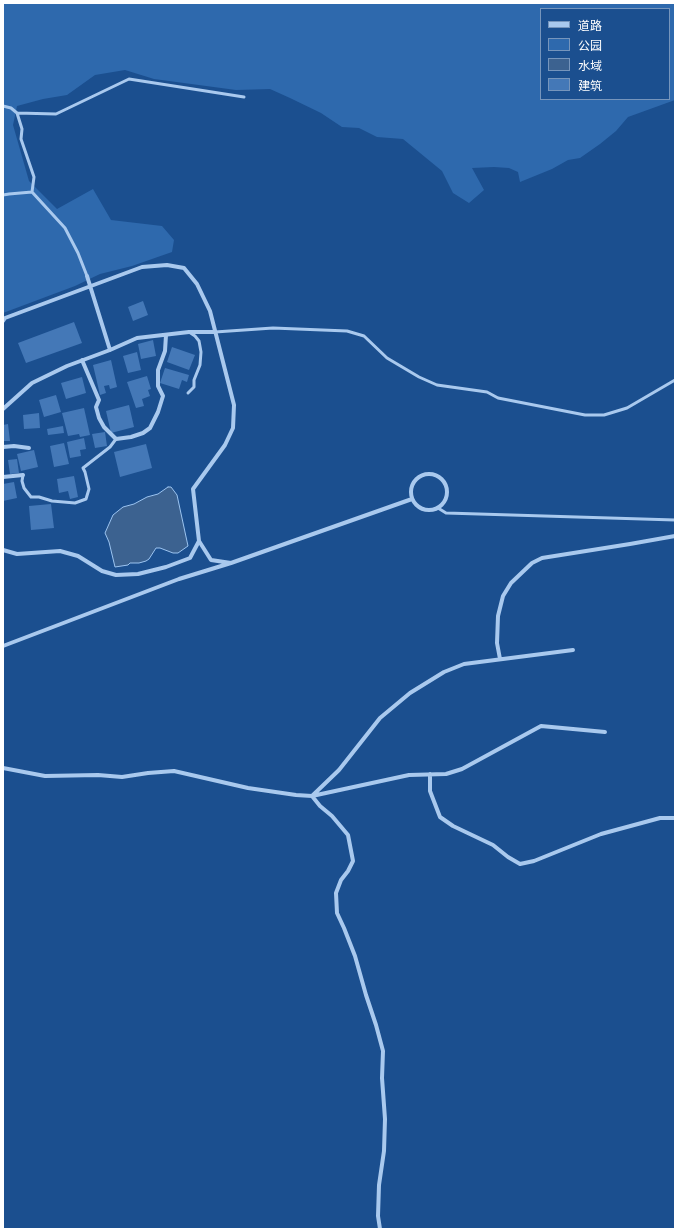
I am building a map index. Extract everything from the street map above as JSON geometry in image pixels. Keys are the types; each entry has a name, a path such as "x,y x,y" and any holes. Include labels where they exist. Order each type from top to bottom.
{"street":[{"path":"3,321 5,318 142,267 167,265 184,268 197,284 210,311 234,405 233,428 225,445 192,489 199,541 211,560 231,563"},
{"path":"87,276 110,350"},
{"path":"3,409 32,383 67,366 137,338 189,332 215,332"},
{"path":"82,360 98,400 96,407 99,418 104,427 116,439 131,437 143,433 150,428 158,412 163,396 158,386 158,370 165,351 166,335"},
{"path":"3,447 14,446 28,448"},
{"path":"424,474 435,474 445,482 447,487 446,499 438,508 432,510 420,508 412,499 412,487 418,477 424,474"},
{"path":"3,477 23,475"},
{"path":"3,646 179,579 231,563 412,499"},
{"path":"500,659 497,643 498,616 503,596 511,583 532,563 542,558 675,536"},
{"path":"3,550 17,554 60,551 78,556 102,572 116,575 138,574 166,567 190,558 199,541"},
{"path":"312,796 339,770 380,718 410,692 444,672 464,664 573,650"},
{"path":"3,768 45,776 122,776 174,771 248,788 312,796 409,775 446,774 462,769 541,726 605,732"},
{"path":"430,774 430,791 440,817 453,826 493,845 508,858 520,864 534,861 601,834 660,818 675,818"},
{"path":"312,796 348,835 351,847 353,860 348,871 341,880 336,893 337,913 355,956 376,1025 382,1051 385,1120 384,1151 379,1185 378,1216 380,1229"}],"lane":[{"path":"3,106 11,108 18,113 56,114 129,79 244,96"},
{"path":"18,113 22,129 21,139 34,177 32,192"},
{"path":"3,196 8,194 32,192"},
{"path":"32,192 66,228 87,276"},
{"path":"215,332 273,328 347,331 364,336 387,358 419,377 437,384 488,392 498,398 585,415 604,416 627,408 675,380"},
{"path":"188,393 194,387 194,380 200,365 201,352 199,341 189,332"},
{"path":"23,475 22,481 24,488 31,497 75,503 86,499 89,489 83,468 110,447 116,439"},
{"path":"438,508 446,513 675,520"}],"green space":[{"path":"3,3 675,3 675,100 628,117 616,131 580,158 568,160 552,169 520,182 518,172 509,168 472,168 484,190 469,203 453,193 442,171 403,139 377,137 359,128 342,127 321,113 270,89 236,90 154,79 125,70 95,75 67,95 43,99 17,106 13,125 29,181 57,209 93,189 111,220 162,226 174,240 172,252 132,266 100,274 75,286 3,313"}],"water":[{"path":"168,487 171,487 177,495 188,546 178,553 156,548 146,561 115,567 109,542 105,533 113,515 123,507 158,494"}],"building":[{"path":"143,301 148,315 133,321 128,307"},
{"path":"74,322 82,343 26,363 18,343"},
{"path":"153,340 156,356 141,359 138,344"},
{"path":"172,347 195,355 189,370 167,362"},
{"path":"137,352 141,370 128,373 123,356"},
{"path":"111,360 117,387 110,389 109,385 104,386 106,393 100,395 93,365"},
{"path":"165,368 189,375 187,382 182,380 179,389 160,383"},
{"path":"147,376 151,389 148,390 150,396 142,399 144,406 136,408 127,382"},
{"path":"82,377 86,393 66,399 61,383"},
{"path":"56,395 61,412 44,417 39,400"},
{"path":"129,405 134,427 111,433 106,411"},
{"path":"84,408 90,435 80,437 79,434 68,436 62,413"},
{"path":"39,413 40,428 24,429 23,415"},
{"path":"8,424 10,441 3,441 3,425"},
{"path":"63,426 64,433 48,435 47,429"},
{"path":"105,432 107,446 95,448 92,434"},
{"path":"84,438 86,449 80,450 81,456 70,458 67,442"},
{"path":"64,443 69,464 54,467 50,446"},
{"path":"146,444 152,468 120,477 114,452"},
{"path":"34,450 38,467 21,471 17,454"},
{"path":"17,459 19,473 10,474 8,460"},
{"path":"74,476 78,497 70,499 68,491 59,493 57,479"},
{"path":"14,482 17,498 3,501 3,484"},
{"path":"51,504 54,528 31,530 29,506"}]}
